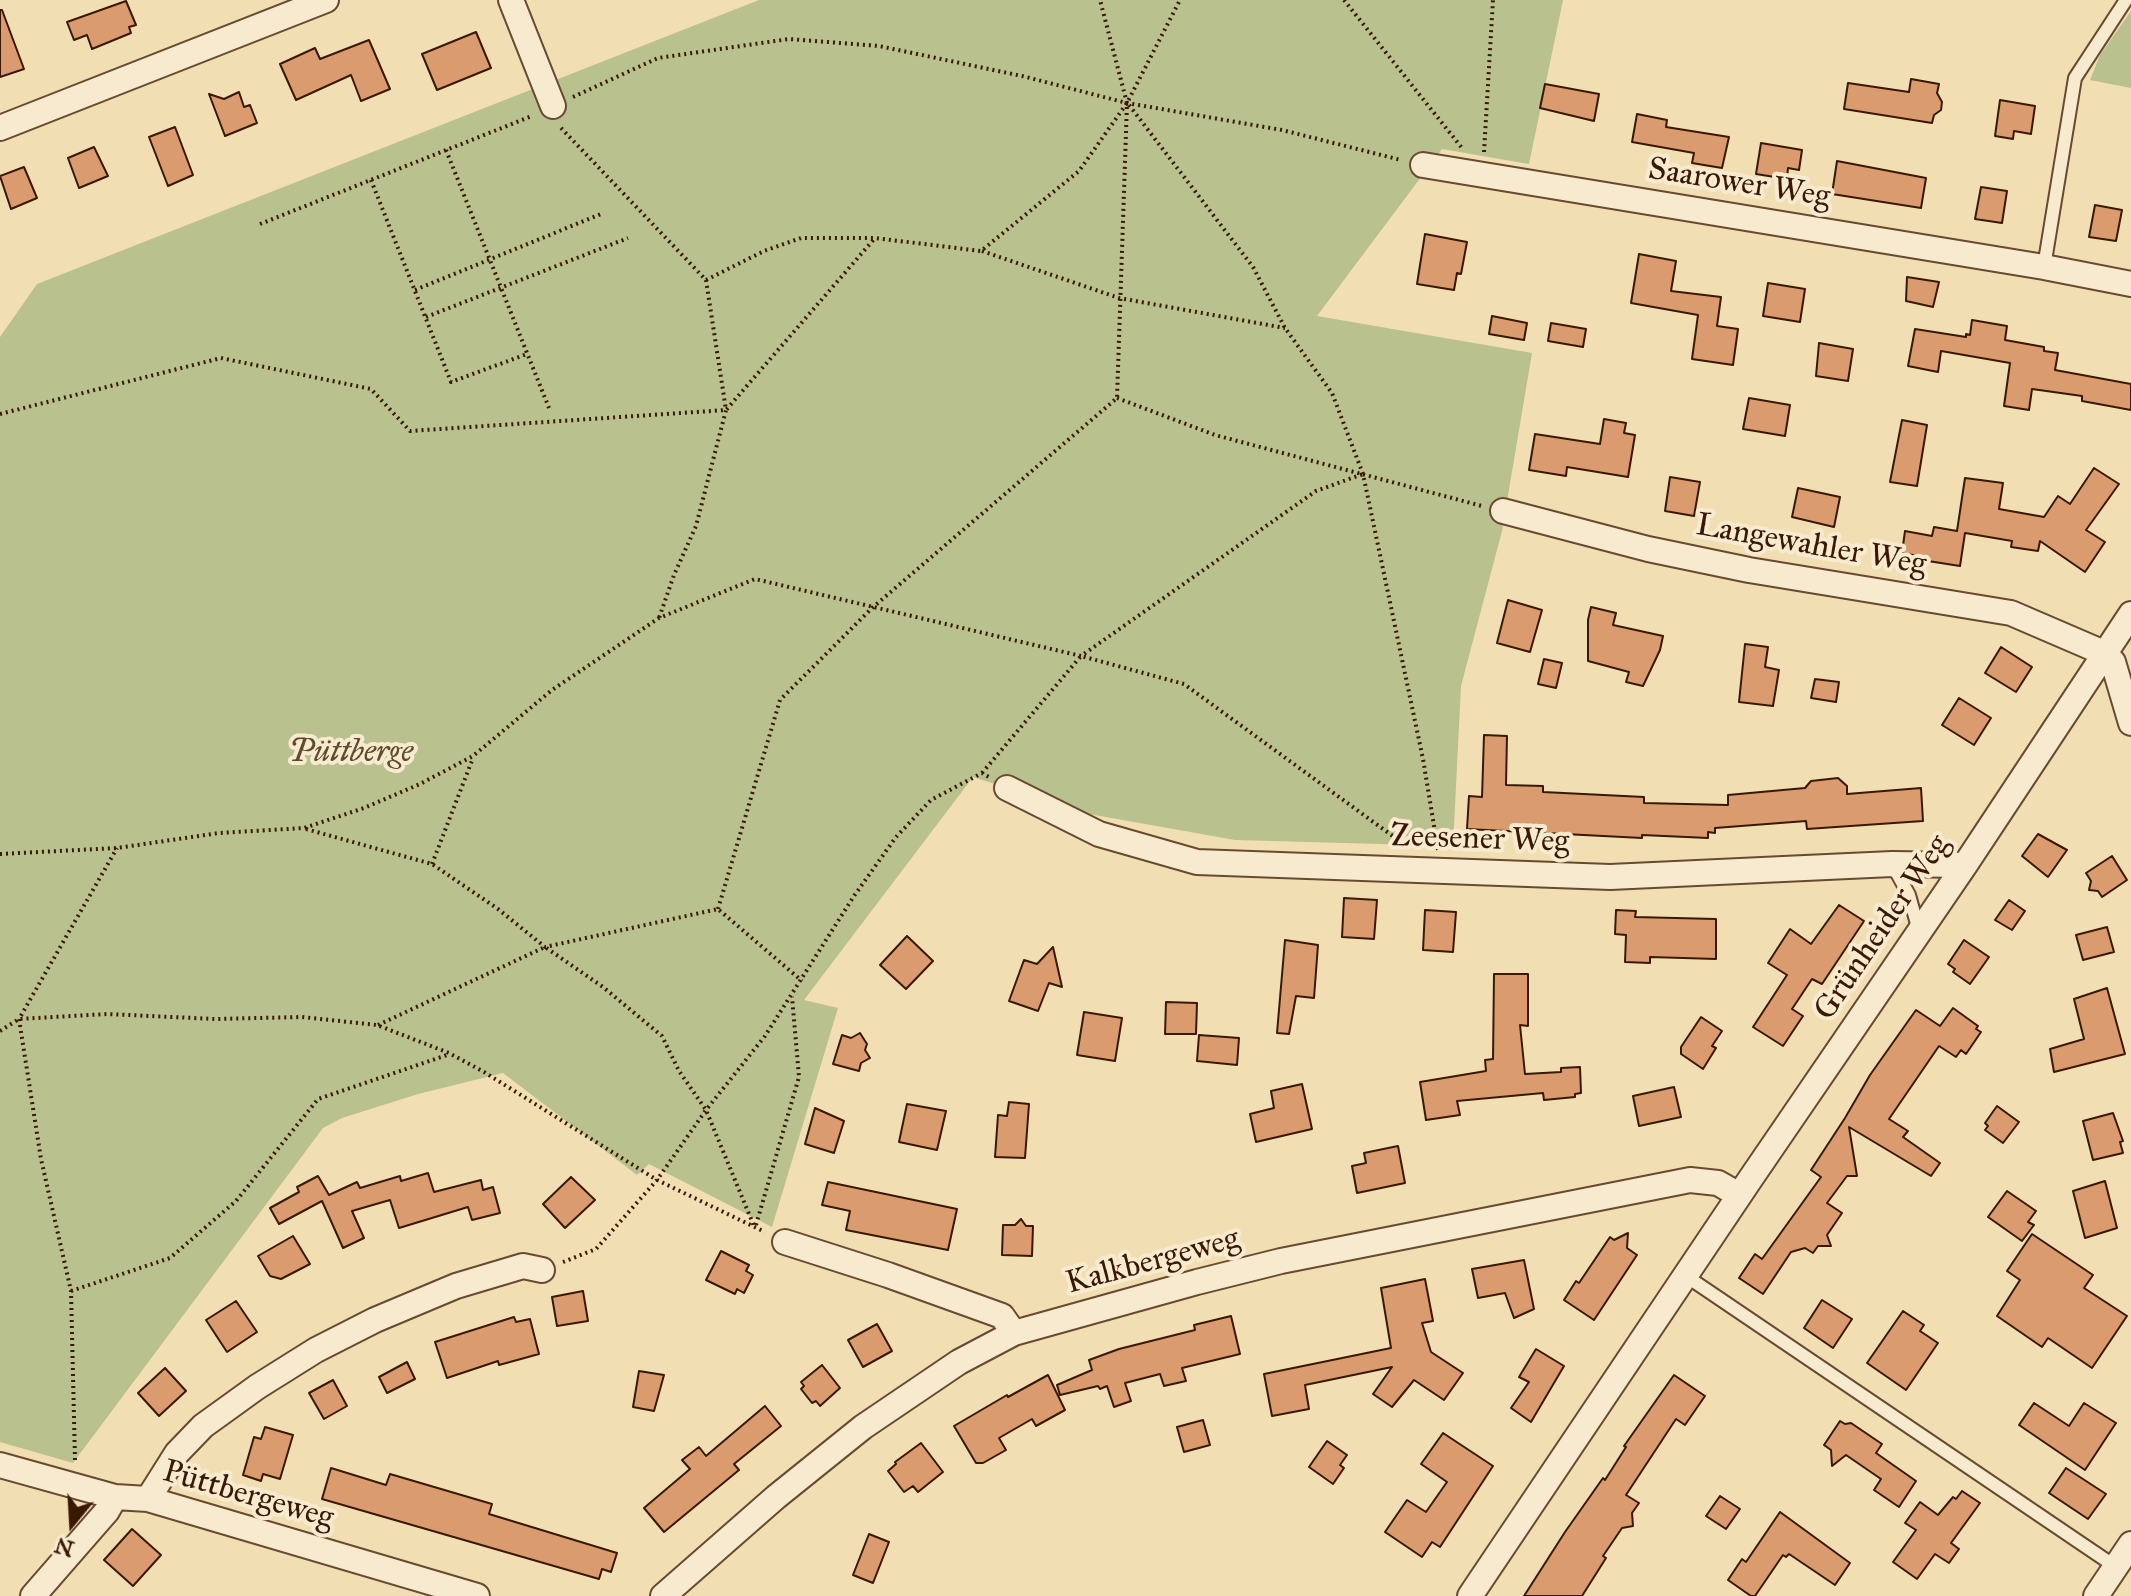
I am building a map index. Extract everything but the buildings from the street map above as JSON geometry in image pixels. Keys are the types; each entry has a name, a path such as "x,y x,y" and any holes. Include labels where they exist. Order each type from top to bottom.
{"street":[{"path":"0,128 326,0"},
{"path":"511,0 542,111"},
{"name":"Saarower Weg","path":"1423,165 2131,284"},
{"name":"Langewahler Weg","path":"1503,511 1648,549 1749,570 2011,613 2104,653"},
{"name":"Grünheider Weg","path":"1470,1596 1965,865 2131,614"},
{"path":"2104,653 2113,662 2131,723"},
{"name":"Zeesener Weg","path":"1007,788 1099,834 1197,862 1610,877 1892,864 1965,865"},
{"name":"Kalkbergeweg","path":"663,1596 776,1497 863,1427 959,1362 1014,1333 1281,1261 1690,1180 1718,1183 1739,1195"},
{"path":"785,1242 1002,1316 1014,1333"},
{"path":"148,1499 177,1453 203,1426 316,1350 375,1320 466,1283 523,1266 542,1270"},
{"name":"Püttbergeweg","path":"0,1465 115,1497 148,1499 477,1596"},
{"path":"33,1596 107,1511 115,1497"},
{"path":"2099,1595 2131,1544"}],"lane":[{"path":"2044,267 2075,78 2126,0"},
{"path":"1892,864 1909,895 1919,932"},
{"path":"1686,1276 2116,1567"}],"path":[{"path":"718,909 780,700 872,608 1117,398 1127,103 1100,0"},
{"path":"981,251 1079,171 1127,103 1180,0"},
{"path":"1344,0 1483,175"},
{"path":"1483,175 1493,0"},
{"path":"260,224 542,111 658,58 789,39 879,46 1022,76 1127,103 1282,130 1423,165"},
{"path":"1127,103 1253,267 1285,328 1332,393 1363,474 1423,759 1441,871"},
{"path":"542,111 706,280 726,410 696,526 659,618"},
{"path":"446,150 549,408"},
{"path":"371,180 451,382 527,354"},
{"path":"415,290 601,214"},
{"path":"426,317 628,238"},
{"path":"706,280 764,251 801,238 875,238 981,251 1119,298 1285,328"},
{"path":"0,414 221,358 371,389 410,431 726,410 875,238"},
{"path":"1117,398 1215,435 1503,511"},
{"path":"542,1270 596,1249 657,1180 706,1110 765,1036 854,896 896,837 931,800 982,773 1081,656 1316,491 1363,474"},
{"path":"0,854 117,848 219,833 304,828 364,808 420,784 473,756 552,690 659,618 755,579 1081,656 1184,684 1441,871"},
{"path":"432,864 473,756"},
{"path":"982,773 1007,788"},
{"path":"304,828 432,864 603,987 662,1036 679,1071 706,1110 755,1228"},
{"path":"0,1031 19,1019 117,848"},
{"path":"377,1025 545,947 718,909"},
{"path":"718,909 802,981"},
{"path":"755,1228 799,1077 792,994"},
{"path":"19,1019 107,1014 215,1019 302,1017 377,1025 450,1054 484,1072 657,1180 785,1242"},
{"path":"19,1019 41,1159 71,1291 73,1487"},
{"path":"71,1291 170,1258 236,1201 318,1099 450,1054"}],"green space":[{"name":"Püttberge","path":"759,0 1563,0 1529,164 1442,149 1317,316 1532,353 1502,531 1461,686 1453,846 1235,840 1089,814 973,777 804,1000 838,1008 772,1227 649,1164 637,1175 503,1073 418,1094 342,1118 323,1128 73,1463 0,1442 0,337 37,284"},
{"path":"2131,11 2131,88 2090,80 2100,55"}]}
